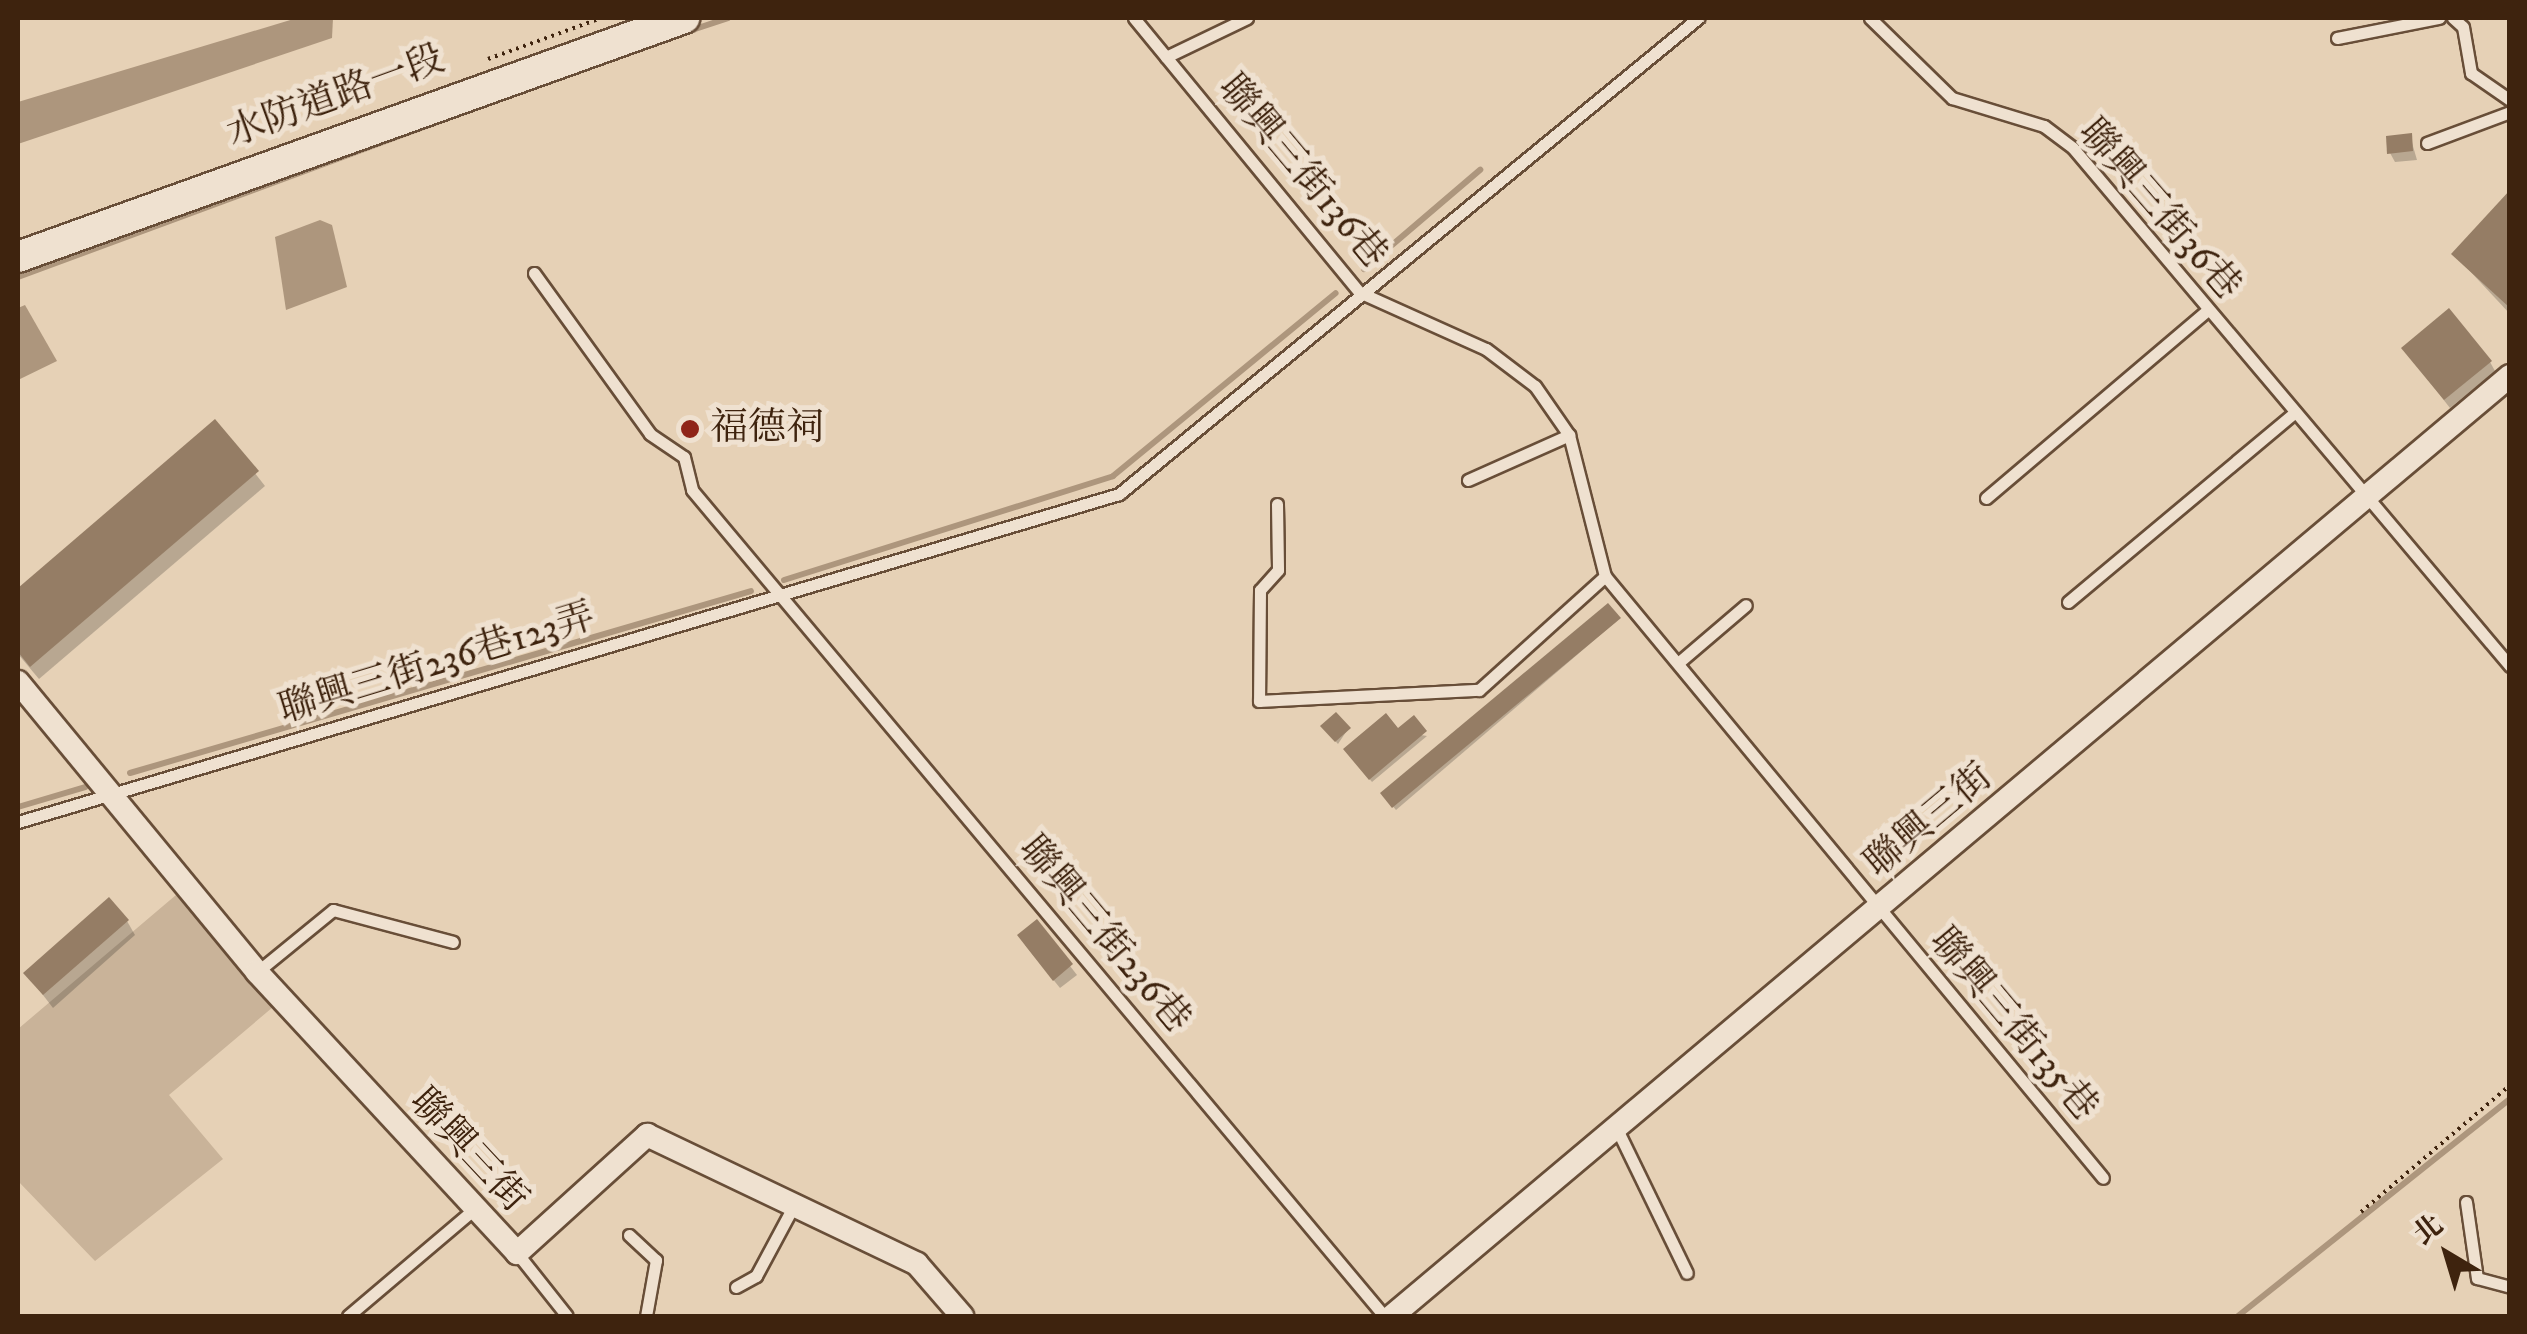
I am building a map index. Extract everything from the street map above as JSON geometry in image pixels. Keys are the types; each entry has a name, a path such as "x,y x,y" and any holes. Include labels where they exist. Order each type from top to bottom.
{"street":[{"name":"水防道路一段","path":"18,257 684,18"},
{"name":"聯興三街","path":"1392,1316 2510,376"},
{"name":"聯興三街","path":"18,682 257,972 472,1211 517,1252 647,1135 917,1264 962,1316"}],"lane":[{"name":"聯興三街136巷","path":"1134,18 1359,292 1486,349 1534,386 1569,435 1605,576 1877,910"},
{"path":"780,590 1119,494 1359,292 1698,18"},
{"name":"聯興三街36巷","path":"1870,18 1952,98 2044,126 2073,148 2510,666"},
{"path":"2337,38 2440,18"},
{"path":"2452,18 2463,27 2471,74 2510,100"},
{"path":"1166,57 1242,19"},
{"path":"2427,143 2510,112"},
{"name":"聯興三街236巷","path":"534,273 650,434 684,457 692,490 780,590 1384,1316"},
{"path":"1986,498 2208,310"},
{"path":"2068,602 2295,412"},
{"path":"1468,480 1569,435"},
{"path":"1277,504 1278,570 1260,590 1259,701 1479,690 1605,576"},
{"name":"聯興三街236巷123弄","path":"18,822 780,590"},
{"path":"1678,662 1746,605"},
{"path":"257,972 333,910 453,942"},
{"name":"聯興三街135巷","path":"1877,910 2104,1178"},
{"path":"1616,1127 1688,1272"},
{"path":"2466,1202 2477,1278 2510,1287"},
{"path":"736,1288 756,1276 794,1205"},
{"path":"348,1316 472,1211"},
{"path":"629,1234 656,1260 646,1316"},
{"path":"517,1252 568,1316"}],"path":[{"path":"2361,1212 2510,1085"}],"shaded area":[{"path":"297,18 333,18 332,38 18,144 18,102"},
{"path":"320,220 332,225 347,287 286,310 275,237"},
{"path":"25,305 57,361 18,380 18,308"},
{"path":"176,895 273,1007 169,1095 223,1159 95,1261 18,1181 18,1029"}],"building":[{"path":"2412,133 2413,151 2387,154 2386,136"},
{"path":"2510,190 2510,308 2451,254"},
{"path":"2449,308 2492,361 2444,400 2401,348"},
{"name":"福德祠","path":"692,418 700,436 689,441 681,422"},
{"path":"215,419 259,471 30,667 18,652 18,588"},
{"path":"1608,603 1621,618 1392,808 1380,793"},
{"path":"1336,712 1351,728 1335,742 1320,726"},
{"path":"1386,713 1398,728 1414,715 1427,731 1369,780 1343,749"},
{"path":"109,897 129,920 43,995 23,973"},
{"path":"1037,919 1073,964 1053,981 1017,935"}],"waterway":[{"path":"686,32 728,18"},
{"path":"18,277 473,109"},
{"path":"1364,269 1480,170"},
{"path":"784,580 1113,476 1336,293"},
{"path":"130,773 751,591"},
{"path":"18,807 85,787"},
{"path":"2238,1316 2510,1099"}],"place":[{"name":"福德祠","path":"690,429"}]}
